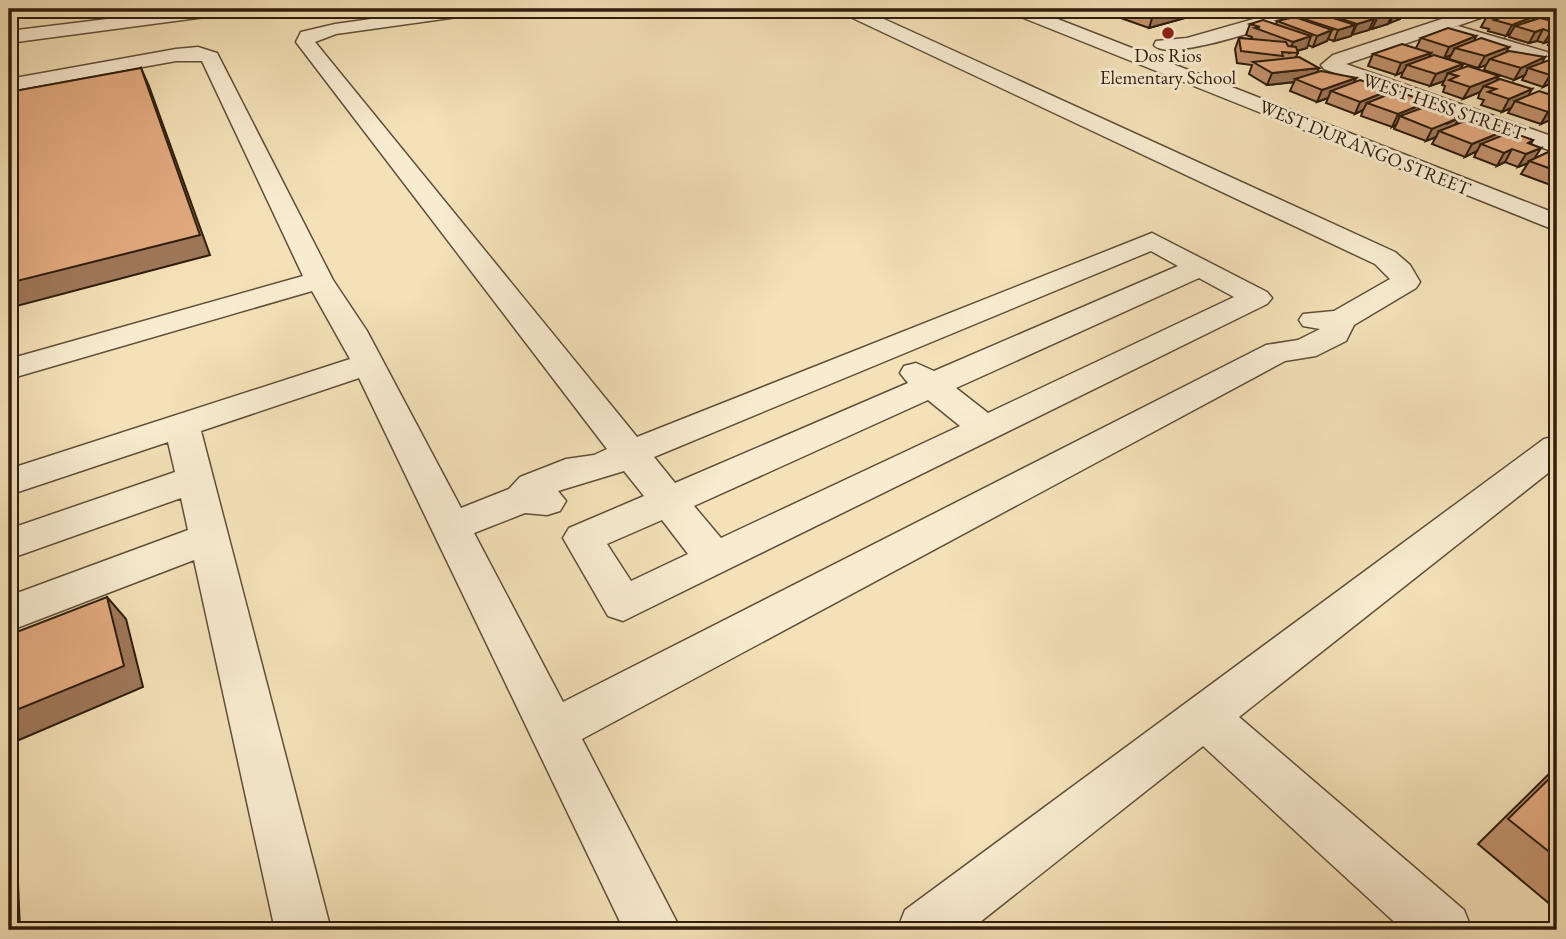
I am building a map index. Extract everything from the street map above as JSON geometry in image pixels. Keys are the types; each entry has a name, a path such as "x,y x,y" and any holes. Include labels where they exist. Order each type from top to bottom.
{"street":[{"path":"9,37 228,9"},
{"path":"479,9 335,29 307,36 304,42 614,461 669,501 715,559"},
{"path":"552,731 1277,352 1305,349 1335,334 1340,320 1406,282 1401,271 1372,252 848,9"},
{"name":"WEST DURANGO STREET","path":"1017,9 1137,46 1557,223"},
{"path":"1137,46 1188,44 1307,9"},
{"path":"1438,26 1489,9"},
{"path":"1438,26 1557,61"},
{"name":"WEST HESS STREET","path":"1438,26 1331,65 1557,146"},
{"path":"9,85 176,55 198,54 210,57 319,280 368,364 653,930"},
{"path":"450,527 522,499 545,501 589,484 614,461 1152,241 1200,267 1257,298 623,604 583,538 1200,267"},
{"path":"9,369 319,280"},
{"path":"886,349 986,429"},
{"path":"9,482 368,364"},
{"path":"182,425 303,930"},
{"path":"925,930 1557,448"},
{"path":"9,544 195,479"},
{"path":"9,614 209,538"},
{"path":"1205,717 1419,922"}],"building":[{"path":"1348,9 1384,9 1393,13 1377,18"},
{"path":"1507,9 1538,15 1512,25 1487,16"},
{"path":"1347,10 1374,19 1357,24 1323,13"},
{"path":"1315,12 1355,25 1338,30 1298,17"},
{"path":"1295,17 1332,30 1317,36 1277,21"},
{"path":"1540,18 1557,22 1557,29 1551,32 1543,29 1535,32 1515,26"},
{"path":"1263,20 1311,36 1293,42 1250,24"},
{"path":"1448,28 1476,36 1449,47 1421,38"},
{"path":"1239,38 1286,42 1288,46 1296,47 1298,53 1282,52 1283,56 1241,51"},
{"path":"1481,38 1509,47 1485,56 1455,48"},
{"path":"1402,44 1431,53 1401,63 1373,54"},
{"path":"1509,51 1545,57 1521,68 1490,59"},
{"path":"1434,55 1463,64 1436,74 1407,65"},
{"path":"1299,57 1319,68 1272,73 1253,62"},
{"path":"1552,59 1557,61 1557,73 1550,75 1528,68"},
{"path":"1468,66 1499,76 1470,87 1449,80 1458,76 1448,73"},
{"path":"141,68 200,235 9,283 9,92"},
{"path":"1321,71 1356,78 1322,90 1295,79"},
{"path":"1500,79 1532,89 1509,99 1488,92 1496,89 1484,86"},
{"path":"1360,80 1390,90 1360,102 1331,91"},
{"path":"1397,91 1428,102 1398,114 1367,103"},
{"path":"1539,91 1557,97 1557,108 1548,112 1515,101"},
{"path":"1433,104 1454,112 1447,114 1459,118 1432,129 1400,116"},
{"path":"1470,119 1504,131 1472,144 1439,131"},
{"path":"1511,132 1533,140 1528,143 1541,148 1526,154 1512,149 1504,153 1481,144"},
{"path":"1557,148 1557,171 1529,161"},
{"path":"107,597 124,666 9,713 9,635"},
{"path":"1557,771 1557,858 1508,819"}],"place":[{"name":"Dos Rios Elementary School","path":"1168,33"}]}
